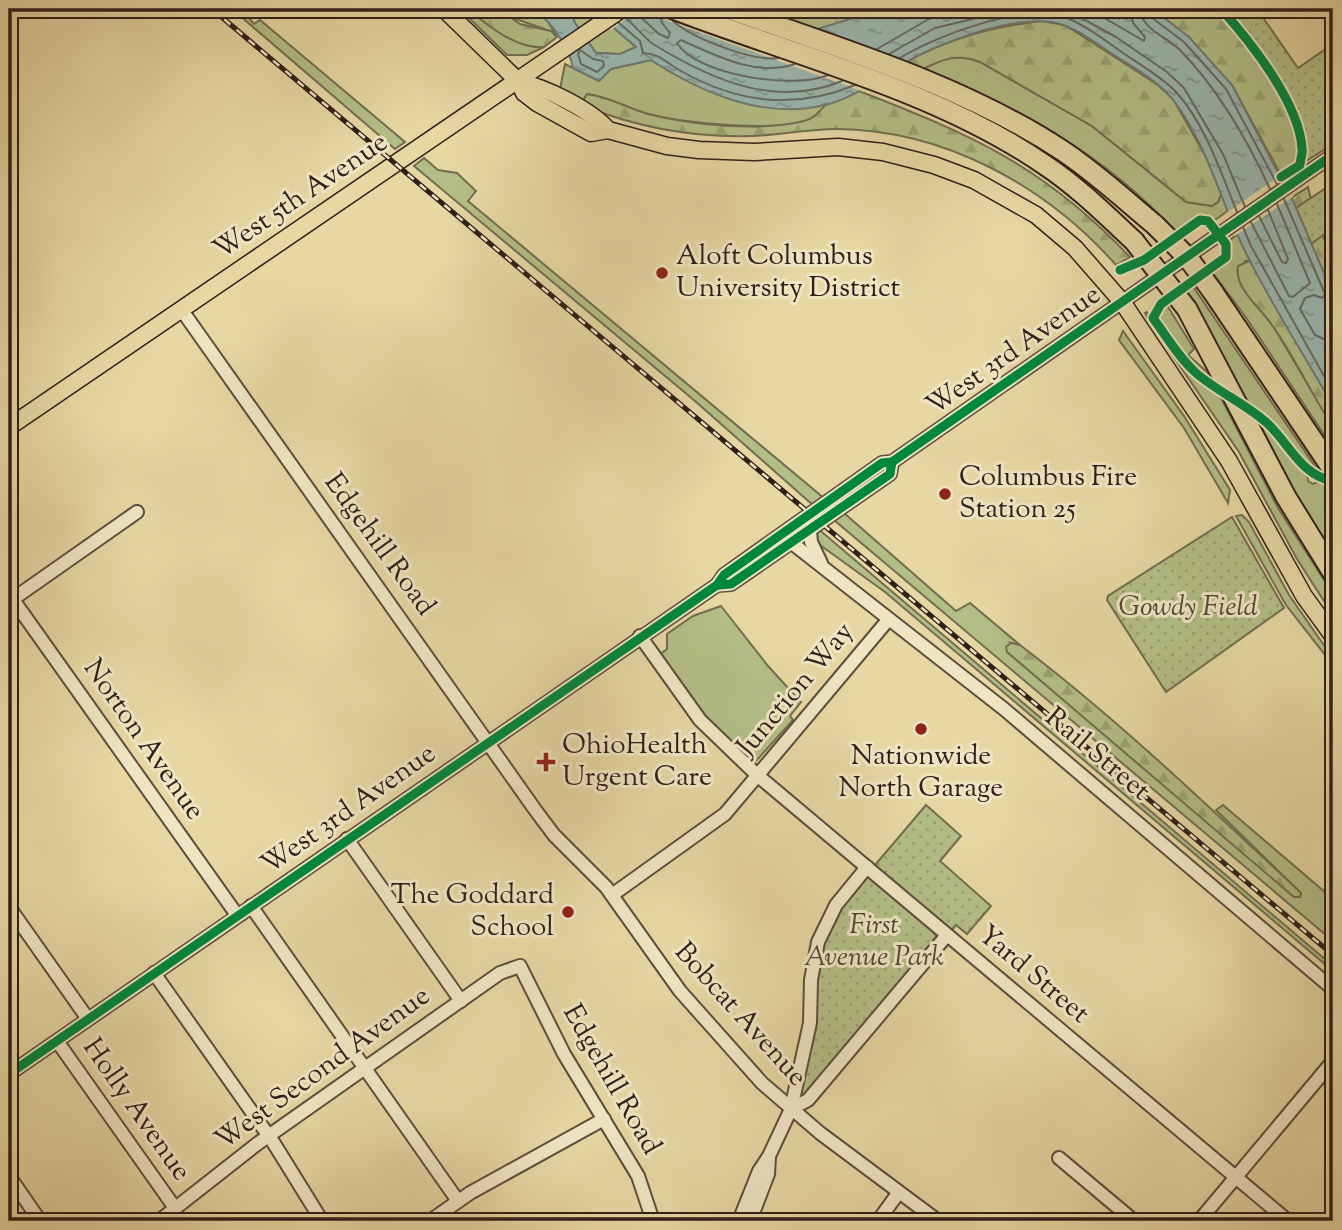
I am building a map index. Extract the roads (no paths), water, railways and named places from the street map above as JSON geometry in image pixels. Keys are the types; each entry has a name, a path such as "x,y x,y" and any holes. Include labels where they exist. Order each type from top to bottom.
{"highway":[{"path":"673,9 912,97 1006,140 1046,165 1089,199 1134,241 1163,274 1187,309 1286,497 1333,573"},
{"path":"729,9 863,56 931,84 1015,123 1065,152 1155,225 1213,292 1333,470"}],"main road":[{"path":"444,9 519,82 524,93 556,116 591,133 608,130 667,146 699,150 754,152 838,147 883,152 934,165 974,180 1036,215 1075,248 1123,303 1229,461 1304,596 1333,636"},
{"name":"West 5th Avenue","path":"9,428 519,82 622,9"}],"street":[{"name":"West 3rd Avenue","path":"9,1074 488,740 718,585 724,575 751,553 854,481 883,463 892,462 1333,155"},
{"name":"Edgehill Road","path":"181,309 536,811"},
{"name":"West 3rd Avenue","path":"718,585 731,584 890,474 892,462"},
{"path":"792,543 792,528 845,492 854,481"},
{"path":"11,596 138,512"},
{"name":"Rail Street","path":"810,530 811,542 823,566"},
{"name":"Rail Street","path":"792,543 1004,709 1333,989"},
{"name":"Norton Avenue","path":"11,596 237,915"},
{"name":"Junction Way","path":"612,895 709,828 888,620"},
{"name":"Yard Street","path":"640,636 700,720 757,775 1288,1221"},
{"name":"Bobcat Avenue","path":"536,811 554,835 612,895 707,1023 791,1109 938,1221"},
{"path":"347,839 461,1001"},
{"path":"739,1221 759,1171 791,1109 810,1023 811,980 818,942 836,905 867,867"},
{"path":"251,906 458,1201"},
{"name":"Holly Avenue","path":"9,907 88,1019"},
{"path":"791,1109 808,1100 947,936"},
{"name":"Edgehill Road","path":"520,966 564,1054 638,1176 653,1221"},
{"name":"West Second Avenue","path":"159,1221 268,1136 500,973 520,966"},
{"path":"154,973 268,1136 322,1221"},
{"name":"Holly Avenue","path":"57,1041 175,1208"},
{"path":"1199,1221 1333,1061"},
{"path":"430,1221 458,1201 604,1119"},
{"path":"750,1221 768,1174 769,1156"},
{"path":"1059,1158 1134,1221"},
{"path":"9,1177 40,1221"},
{"path":"878,1221 899,1192"}],"water":[{"path":"530,9 569,9 575,23 596,53 620,54 636,47 614,28 599,9 681,9 773,43 882,9 1153,9 1189,37 1232,85 1294,203 1333,294 1333,406 1254,269 1205,155 1186,118 1161,87 1089,38 1066,26 1050,22 1030,22 984,30 920,55 836,102 802,109 779,109 756,106 712,93 651,60 611,69 599,81 573,68 568,52 551,25"}],"railway":[{"path":"212,9 1333,955"}],"place":[{"name":"Aloft Columbus University District","path":"662,273"},
{"name":"Columbus Fire Station 25","path":"945,494"},
{"name":"Nationwide North Garage","path":"921,729"},
{"name":"OhioHealth Urgent Care","path":"546,762"},
{"name":"The Goddard School","path":"568,912"}],"park label":[{"name":"Gowdy Field","path":"1188,608"},
{"name":"First Avenue Park","path":"874,942"}]}
